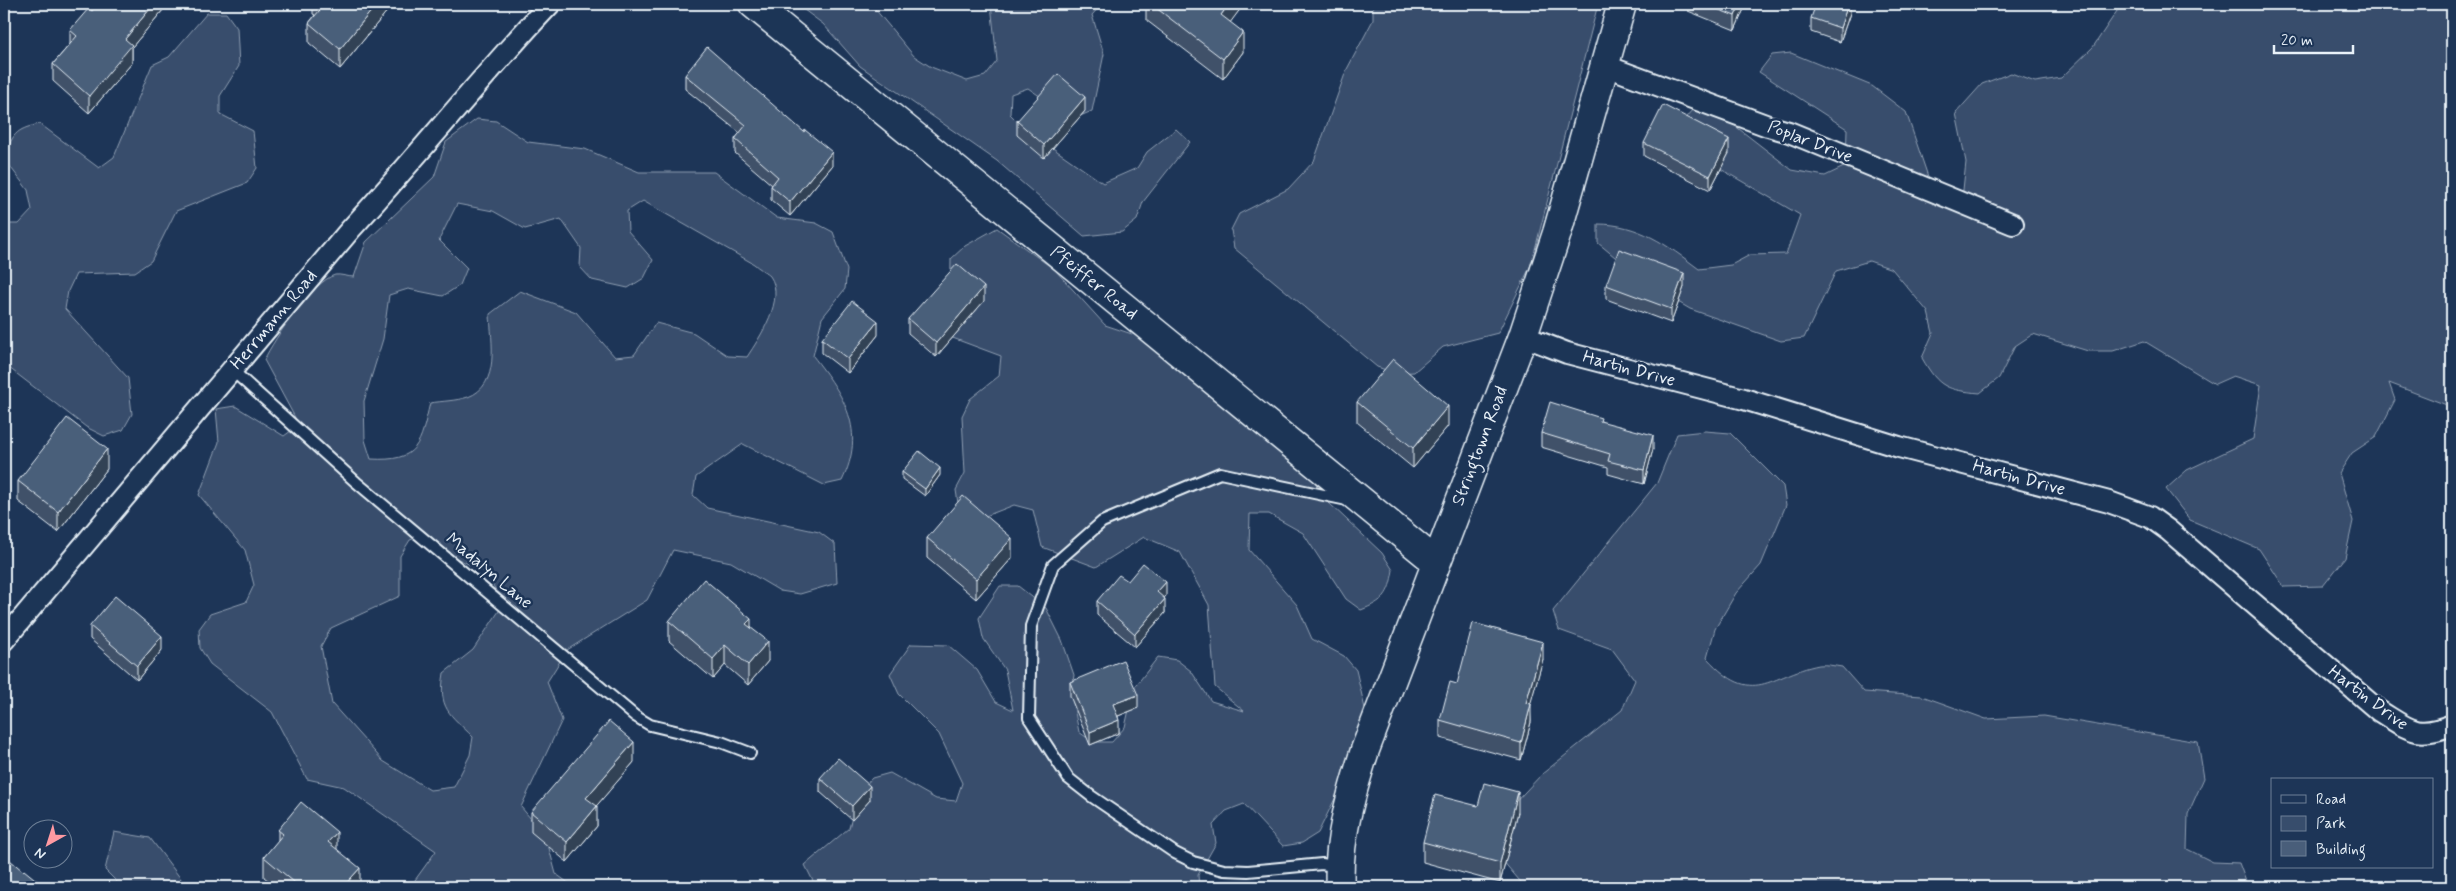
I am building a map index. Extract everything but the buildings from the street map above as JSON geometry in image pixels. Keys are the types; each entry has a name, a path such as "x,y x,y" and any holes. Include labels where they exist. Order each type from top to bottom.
{"main road":[{"name":"Pfeiffer Road","path":"753,4 1436,562"},
{"name":"Stringtown Road","path":"1339,877 1351,796 1365,750 1523,336 1557,233 1606,66 1622,4"}],"street":[{"name":"Herrmann Road","path":"4,640 493,65 550,4"},
{"name":"Poplar Drive","path":"1606,66 1789,132 2012,224"},
{"name":"Hartin Drive","path":"1523,336 1567,353 1744,399 1899,447 2109,502 2150,517 2168,530 2380,711 2411,731 2423,734 2452,725"}],"lane":[{"name":"Madalyn Lane","path":"232,370 356,482 635,716 650,724 750,752"},
{"path":"1339,877 1322,864 1248,871 1224,870 1193,862 1091,796 1068,778 1029,718 1031,626 1053,564 1102,522 1220,473 1368,505"}],"green space":[{"path":"796,4 834,4 838,7 862,4 875,9 914,56 931,67 967,81 985,76 997,61 991,4 1102,4 1092,15 1104,54 1092,111 1073,119 1028,88 1011,94 1010,114 1024,128 1103,183 1137,168 1147,152 1176,129 1190,142 1143,202 1137,220 1122,232 1084,236 997,161 860,66 823,24"},
{"path":"1373,4 1598,4 1531,265 1498,333 1443,347 1414,372 1395,373 1377,367 1234,248 1231,230 1239,214 1288,189 1314,161 1346,71 1373,20"},
{"path":"2119,4 2452,4 2452,407 2389,383 2395,400 2376,437 2352,453 2339,473 2353,521 2345,558 2323,586 2284,587 2259,549 2190,520 2166,489 2187,470 2253,439 2261,385 2233,376 2215,384 2144,341 2113,351 2088,351 2033,334 2015,346 1999,378 1980,393 1952,389 1945,386 1934,376 1922,358 1933,333 1928,312 1892,269 1869,261 1836,271 1804,338 1781,341 1690,309 1649,285 1598,243 1598,224 1627,228 1664,244 1699,269 1731,265 1750,255 1786,254 1800,215 1693,153 1679,126 1694,109 1721,115 1792,170 1825,176 1846,166 1847,129 1759,72 1772,55 1791,53 1872,86 1906,112 1937,203 1962,199 1966,162 1956,113 1982,84 2011,73 2035,82 2061,78 2093,47 2119,8"},
{"path":"207,13 226,13 237,28 239,66 220,96 220,114 253,131 257,168 247,183 176,211 151,261 135,272 76,274 68,291 65,309 128,378 132,414 123,430 104,436 86,427 4,364 4,224 19,224 32,210 28,190 5,160 9,145 15,134 25,128 40,124 99,168 114,157 152,65 169,57"},
{"path":"477,119 496,121 528,142 585,149 639,172 714,172 777,218 816,223 833,232 847,270 845,289 822,318 813,356 834,385 849,414 852,446 849,463 842,481 824,485 743,444 696,477 693,495 707,508 819,532 835,544 837,583 800,594 780,591 731,562 673,550 647,600 567,650 547,682 562,720 521,807 546,837 556,874 574,887 410,887 436,851 344,787 307,779 272,712 210,664 200,648 199,629 210,614 246,602 254,585 245,550 199,495 219,442 216,409 235,406 284,436 299,425 264,360 285,325 316,288 335,275 354,277 366,242 434,177 446,142","holes":["643,201 754,264 770,276 774,285 775,296 773,306 764,329 747,357 728,356 694,333 656,323 634,355 615,357 576,312 520,291 490,314 492,361 486,383 468,397 430,403 420,440 415,448 408,453 387,459 371,459 365,440 364,401 383,339 389,295 408,289 443,296 460,285 467,268 439,240 457,204 493,211 525,229 561,219 581,248 580,267 592,280 628,288 644,278 653,260 628,231 627,211","427,534 454,557 487,573 503,605 473,650 444,673 443,695 447,710 473,737 470,755 454,787 430,790 383,761 332,704 321,646 331,628 400,596 400,556 410,540"]},
{"path":"997,228 1055,270 1105,325 1141,337 1210,396 1299,458 1329,503 1382,553 1393,570 1390,586 1384,596 1361,610 1346,599 1303,533 1269,514 1250,514 1249,550 1297,605 1312,639 1344,656 1356,670 1366,713 1351,766 1318,833 1302,843 1283,846 1244,804 1226,811 1213,825 1216,843 1198,875 1199,887 816,887 805,865 849,828 859,792 872,778 890,773 936,799 956,801 962,783 939,734 899,694 890,674 911,644 948,645 977,670 996,702 1013,710 1005,670 983,638 979,618 1000,586 1018,586 1046,608 1062,640 1074,675 1071,693 1079,732 1093,742 1112,742 1125,727 1134,688 1158,657 1177,660 1191,671 1211,701 1244,711 1215,687 1209,605 1180,552 1144,537 1096,567 1042,547 1033,510 1014,505 978,519 959,510 956,490 965,473 962,416 970,399 999,376 1001,356 950,337 951,259 965,246"},
{"path":"1705,431 1730,433 1783,486 1786,505 1761,565 1736,593 1715,629 1707,658 1723,673 1737,682 1750,685 1774,681 1819,665 1842,667 1864,692 1922,696 1986,719 2044,716 2198,742 2204,778 2188,814 2187,849 2213,862 2239,863 2248,887 1525,887 1491,847 1491,828 1542,774 1622,710 1635,680 1612,649 1559,630 1553,611 1657,483 1677,434"},
{"path":"114,832 150,838 187,887 119,887 119,884 105,870"}]}
